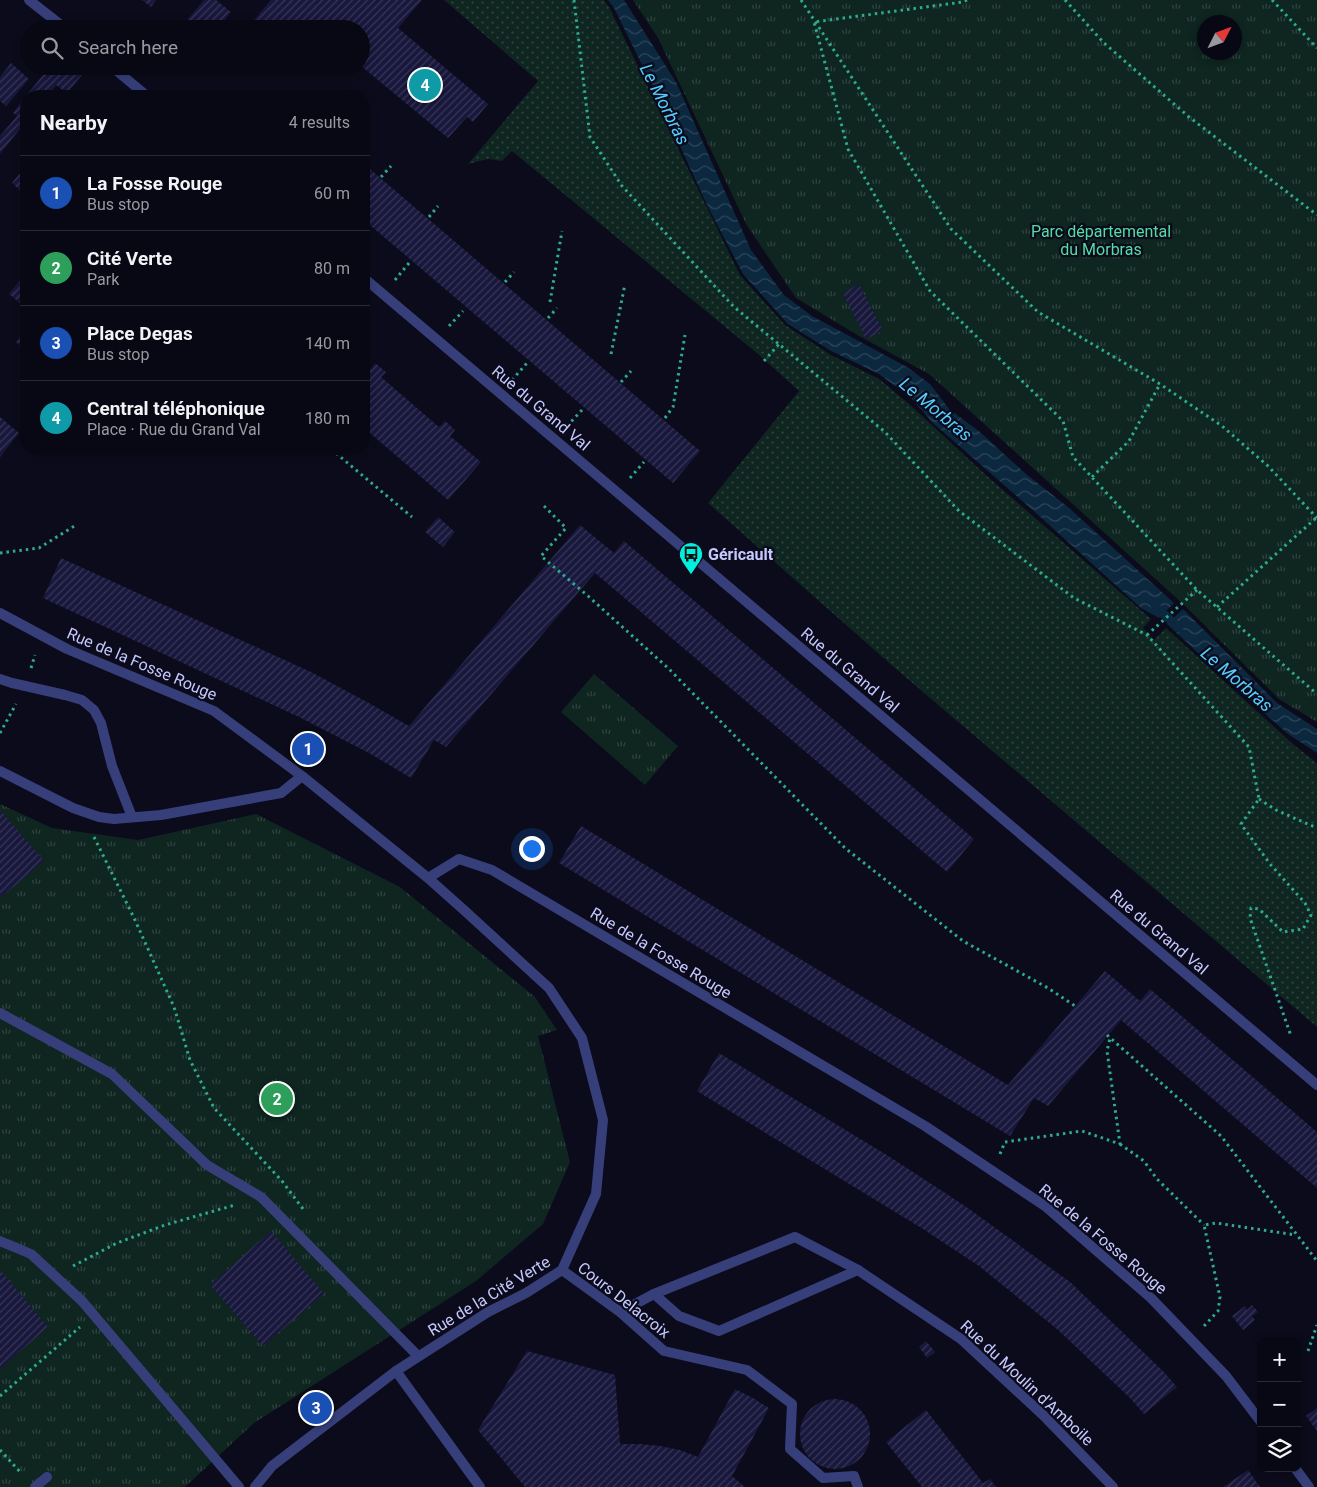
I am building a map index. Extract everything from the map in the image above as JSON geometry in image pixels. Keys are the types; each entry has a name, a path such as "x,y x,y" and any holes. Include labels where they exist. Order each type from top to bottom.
{"street":[{"path":"28,0 54,20"},
{"path":"122,75 141,90"},
{"name":"Rue du Grand Val","path":"370,283 1317,1085"},
{"name":"Rue de la Fosse Rouge","path":"0,613 67,649 214,711 302,776 428,878 460,860 492,870 917,1121 1045,1206 1151,1298 1226,1376 1257,1417"},
{"path":"0,679 82,700 94,710 101,723 112,766 132,817"},
{"path":"0,770 73,808 99,817 114,819 161,815 281,793 302,776"},
{"name":"Rue de la Cité Verte","path":"255,1487 272,1466 396,1371 488,1312 526,1293 562,1270 596,1194 603,1120 582,1038 549,988 428,878"},
{"path":"0,1013 112,1074 207,1165 261,1197 418,1356"},
{"name":"Rue du Moulin d'Amboile","path":"620,1312 654,1294 795,1237 858,1270 961,1339 1043,1415 1113,1487"},
{"path":"0,1241 31,1254 82,1301 239,1487"},
{"name":"Cours Delacroix","path":"562,1270 620,1312 664,1351 747,1370 792,1404 790,1449 823,1478 854,1476 858,1487"},
{"path":"654,1294 679,1316 719,1330 858,1270"},
{"path":"396,1371 480,1487"},
{"path":"1298,1472 1309,1487"},
{"path":"35,1487 47,1477"}],"path":[{"path":"574,0 590,137 622,186 734,307 885,432 959,511 1074,598 1147,635 1249,747 1258,799 1241,824 1270,864 1305,903 1311,915 1302,928 1283,932 1259,910 1251,908 1250,918 1291,1037"},
{"path":"800,0 951,229 1038,312 1160,384 1222,426 1268,466 1317,518 1217,607"},
{"path":"814,22 967,0"},
{"path":"1065,0 1104,43 1188,117 1317,215"},
{"path":"1272,0 1317,48"},
{"path":"814,22 848,148 930,291 1063,421 1073,457 1197,590 1317,694"},
{"path":"382,177 391,166"},
{"path":"429,217 438,206"},
{"path":"550,302 562,231"},
{"path":"394,281 409,263"},
{"path":"505,282 514,272"},
{"path":"611,354 625,284"},
{"path":"548,318 557,308"},
{"path":"449,327 463,311"},
{"path":"665,418 673,407 685,335"},
{"path":"764,361 779,344"},
{"path":"512,380 527,363"},
{"path":"621,382 631,371"},
{"path":"1092,477 1129,441 1160,384"},
{"path":"567,427 582,410"},
{"path":"338,455 412,517"},
{"path":"630,479 644,462"},
{"path":"544,506 566,528 541,556 668,668 845,848 963,941 1048,988 1075,1006"},
{"path":"0,553 39,548 76,525"},
{"path":"1147,635 1197,590"},
{"path":"1258,799 1276,810 1317,828"},
{"path":"89,813 94,836 135,920 174,1007 190,1060 214,1108 282,1180 306,1214"},
{"path":"1120,1144 1107,1051 1109,1036 1221,1136 1317,1261"},
{"path":"992,1170 1005,1142 1082,1131 1120,1144 1144,1161 1157,1179 1204,1225 1220,1297 1218,1311 1191,1340"},
{"path":"54,1275 125,1240 165,1225 261,1197"},
{"path":"1204,1225 1216,1223 1297,1235"},
{"path":"0,1396 94,1316"},
{"path":"1308,1351 1317,1324"},
{"path":"0,1450 24,1476"}],"green space":[{"path":"444,0 604,0 740,275 785,325 831,355 879,379 1151,619 1143,628 1154,640 1166,628 1294,745 1317,763 1317,1027 896,669 708,503 799,391 758,354 512,151 502,161 488,159 468,164 538,81"},
{"name":"Parc départemental du Morbras","path":"633,0 1317,0 1317,722 1279,699 1182,603 929,374 859,336 796,298 746,224 658,38"},
{"path":"594,674 678,746 645,785 561,712"},
{"path":"0,804 52,828 138,840 256,814 400,887 535,997 557,1030 538,1036 570,1162 543,1224 476,1281 254,1423 185,1487 0,1487"}],"water":[{"path":"608,0 624,0 676,82 751,250 784,295 812,316 907,367 930,384 949,409 980,432 1026,474 1068,507 1174,603 1159,618 1141,608 933,423 911,398 879,374 831,351 788,324 743,274 708,207 650,81 614,8"},
{"path":"1183,609 1277,703 1317,729 1317,753 1288,734 1167,624"}],"building":[{"path":"142,0 156,0 151,7"},
{"path":"204,0 216,0 231,12 225,20 187,20"},
{"path":"271,0 422,0 398,28 488,104 473,122 467,117 448,138 370,73 370,20 254,20"},
{"path":"11,63 20,71 20,75 24,75 29,79 6,106 0,101 0,77"},
{"path":"43,75 82,75 70,90 63,90 56,85 52,90 31,90"},
{"path":"20,104 20,129 0,154 0,136 17,116 13,113"},
{"path":"370,169 700,451 673,483 370,225"},
{"path":"20,173 20,190 12,183"},
{"path":"20,280 20,303 9,294"},
{"path":"859,284 883,331 866,339 843,293"},
{"path":"20,337 20,346 16,342"},
{"path":"375,363 386,372 381,377 439,427 445,421 455,430 450,436 481,462 448,500 370,433 370,368"},
{"path":"0,417 19,433 0,457"},
{"path":"438,517 455,532 443,547 425,532"},
{"path":"580,525 614,553 624,541 974,839 947,872 595,573 446,747 434,740 411,778 369,753 299,717 43,598 61,558 311,672 409,726"},
{"path":"0,810 44,861 0,898"},
{"path":"581,826 1008,1085 1105,971 1140,1001 1150,989 1317,1132 1317,1188 1121,1020 1048,1106 1034,1098 1010,1136 559,863"},
{"path":"719,1053 890,1157 965,1206 1070,1282 1163,1371 1177,1387 1144,1414 1130,1398 1057,1329 979,1266 923,1229 697,1091"},
{"path":"271,1231 324,1294 263,1346 210,1285"},
{"path":"0,1270 48,1327 0,1369"},
{"path":"1252,1305 1258,1312 1252,1316 1255,1320 1243,1330 1232,1316 1245,1306 1247,1310"},
{"path":"926,1341 935,1352 927,1358 919,1347"},
{"path":"527,1351 615,1375 620,1444 660,1446 680,1450 698,1457 735,1389 753,1398 769,1408 732,1476 745,1487 525,1487 478,1430"},
{"path":"835,1399 848,1402 860,1409 867,1421 870,1434 867,1447 860,1459 848,1466 835,1469 822,1466 810,1459 803,1447 800,1434 803,1421 810,1409 822,1402"},
{"path":"1317,1408 1317,1431 1306,1416"},
{"path":"926,1410 983,1483 990,1479 996,1487 922,1487 886,1442"},
{"path":"1248,1470 1260,1487 1223,1487"}],"waterway":[{"name":"Le Morbras","path":"1155,606 1179,628"}],"place":[{"name":"Central téléphonique","path":"425,85"},
{"name":"Géricault","path":"691,575"},
{"name":"La Fosse Rouge","path":"308,749"},
{"name":"Cité Verte","path":"277,1099"},
{"name":"Place Degas","path":"316,1408"}]}
